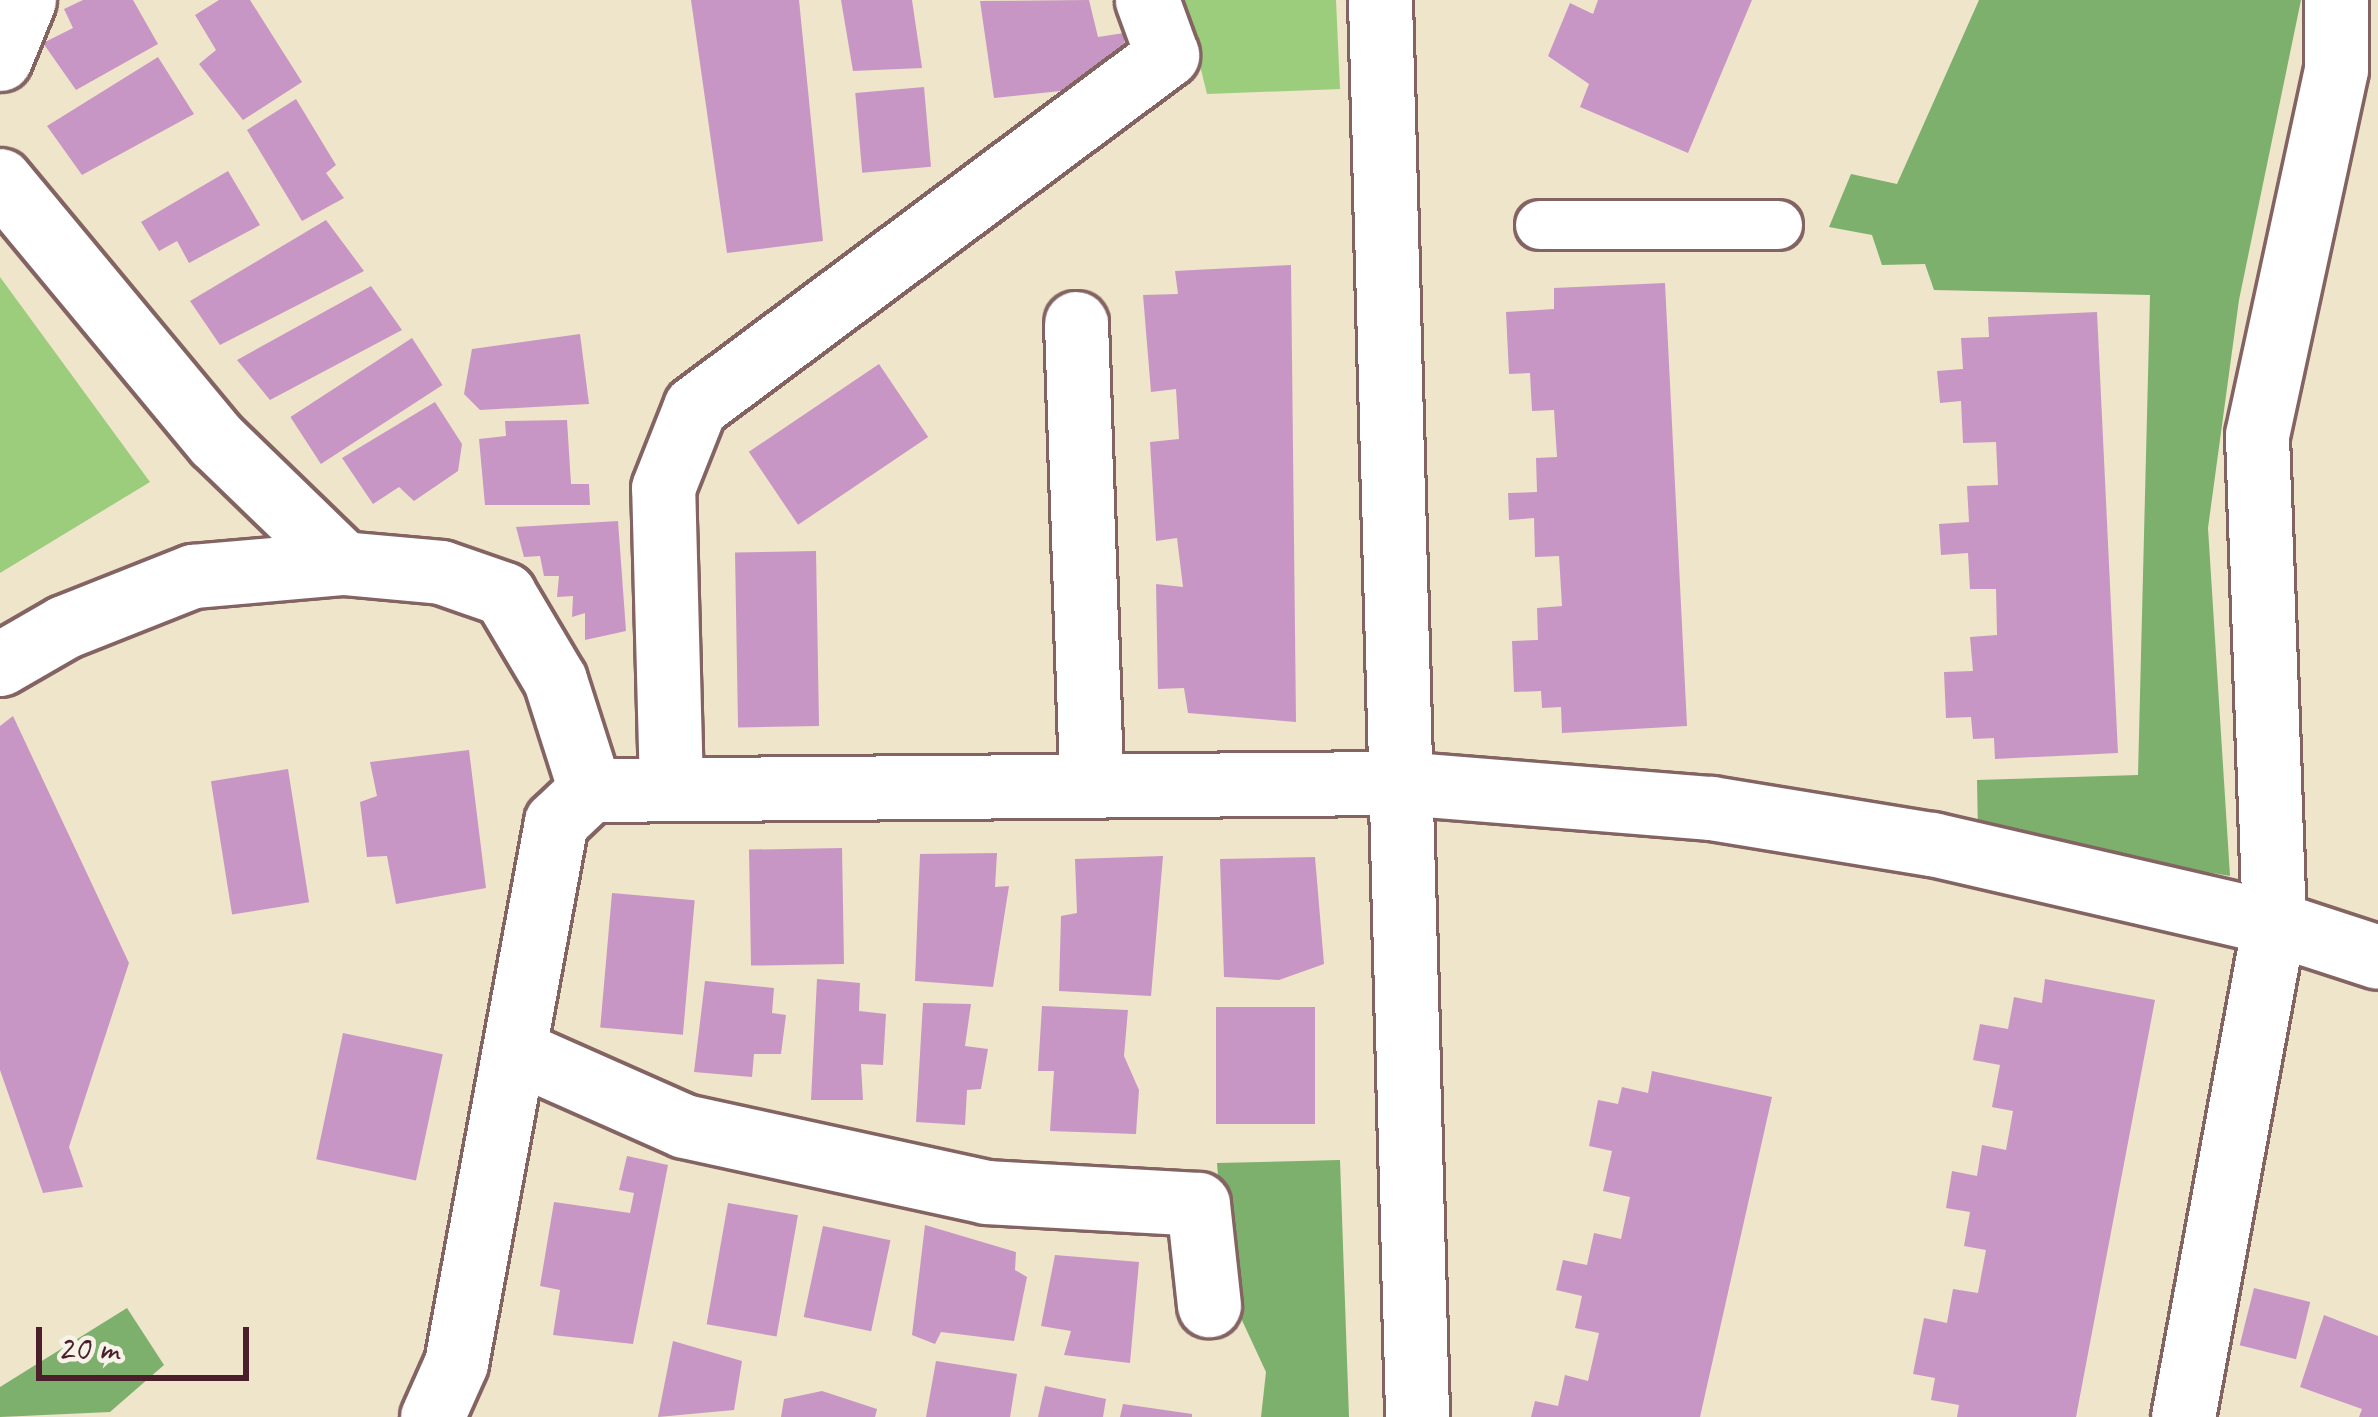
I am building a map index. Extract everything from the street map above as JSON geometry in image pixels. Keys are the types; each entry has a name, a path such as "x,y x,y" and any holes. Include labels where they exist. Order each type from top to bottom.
{"street":[{"path":"0,59 24,0"},
{"path":"671,788 663,488 695,407 1167,55 1147,0"},
{"path":"1380,0 1418,1417"},
{"path":"2183,1417 2274,923 2258,435 2357,67 2336,0"},
{"path":"0,179 218,440 344,563"},
{"path":"1540,225 1778,225"},
{"path":"1076,323 1091,785"},
{"path":"0,664 64,627 194,575 344,563 441,572 504,594 555,680 590,790"},
{"path":"432,1417 456,1363 556,822 590,790 1400,783 1777,817 1932,844 2274,923 2378,957"},
{"path":"515,1051 684,1126 986,1192 1198,1204 1209,1305"}],"green space":[{"path":"1184,0 1336,0 1340,89 1207,94"},
{"path":"1979,0 2301,0 2239,300 2208,528 2230,876 1978,833 1977,780 2138,775 2150,295 1934,290 1925,264 1882,265 1872,235 1829,227 1851,174 1897,184"},
{"path":"0,277 150,482 0,573"},
{"path":"1340,1160 1349,1417 1261,1417 1266,1372 1227,1288 1217,1163"},
{"path":"127,1308 164,1365 110,1412 0,1417 0,1387"}],"building":[{"path":"83,0 133,0 158,44 76,90 43,43 73,28 64,9"},
{"path":"219,0 250,0 302,82 243,120 199,64 216,50 195,15"},
{"path":"691,0 799,0 823,241 727,253"},
{"path":"841,0 912,0 922,68 853,71"},
{"path":"1089,0 1098,37 1124,33 1125,54 1079,89 994,98 980,1"},
{"path":"1598,0 1752,0 1688,153 1580,107 1589,84 1548,56 1570,3 1593,14"},
{"path":"158,57 194,114 82,175 47,126"},
{"path":"924,87 931,167 862,173 855,93"},
{"path":"296,99 336,165 326,173 344,198 302,221 247,130"},
{"path":"228,171 260,225 189,263 177,241 159,251 141,222"},
{"path":"326,220 364,271 220,345 190,301"},
{"path":"1291,265 1296,722 1188,713 1184,688 1158,689 1156,584 1183,587 1177,538 1156,541 1150,442 1179,439 1176,389 1151,392 1143,295 1178,294 1175,271"},
{"path":"1665,283 1687,726 1562,733 1561,707 1542,708 1541,691 1514,692 1512,641 1538,640 1537,608 1562,606 1559,556 1535,557 1534,518 1509,520 1508,493 1537,492 1536,458 1557,457 1554,410 1532,411 1530,373 1509,374 1506,312 1554,309 1554,288"},
{"path":"371,286 402,330 270,400 237,360"},
{"path":"2097,312 2118,753 1995,759 1994,738 1973,739 1971,717 1946,718 1944,672 1973,671 1970,637 1997,635 1996,589 1970,589 1968,553 1941,555 1939,524 1969,522 1967,486 1998,485 1996,442 1963,443 1961,401 1940,403 1937,371 1963,369 1961,338 1989,337 1988,317"},
{"path":"580,334 589,404 480,410 464,394 472,349"},
{"path":"412,338 442,385 321,464 290,417"},
{"path":"879,364 928,437 798,525 749,452"},
{"path":"435,402 462,444 458,471 414,501 399,487 373,504 342,458"},
{"path":"567,420 571,484 589,484 590,505 485,505 479,439 506,436 505,421"},
{"path":"618,521 626,631 585,640 585,613 572,617 573,596 557,597 559,576 544,576 540,556 524,557 516,527"},
{"path":"816,551 819,726 738,727 735,552"},
{"path":"13,716 129,963 69,1147 83,1187 43,1193 0,1070 0,726"},
{"path":"469,750 486,888 396,904 387,856 367,857 360,802 377,796 370,762"},
{"path":"288,769 309,902 232,915 211,781"},
{"path":"842,848 844,964 751,966 749,850"},
{"path":"997,853 995,887 1009,886 993,987 915,981 920,854"},
{"path":"1163,856 1151,996 1059,991 1061,916 1077,913 1075,859"},
{"path":"1315,857 1324,964 1279,980 1224,977 1220,859"},
{"path":"612,893 695,900 683,1035 600,1027"},
{"path":"817,979 860,983 859,1011 886,1014 883,1065 861,1064 863,1100 811,1100"},
{"path":"2045,979 2155,1000 2076,1417 1957,1417 1959,1405 1931,1400 1935,1378 1913,1374 1924,1318 1947,1323 1953,1289 1978,1293 1986,1250 1964,1246 1970,1212 1946,1208 1952,1171 1977,1176 1982,1145 2006,1150 2013,1111 1992,1107 2000,1065 1973,1060 1980,1024 2008,1029 2014,997 2042,1003"},
{"path":"705,981 774,988 772,1013 786,1015 781,1054 754,1054 752,1077 694,1072"},
{"path":"923,1003 971,1004 965,1046 988,1049 981,1089 967,1090 965,1125 916,1122"},
{"path":"1042,1006 1128,1010 1124,1056 1139,1090 1136,1134 1050,1131 1054,1071 1038,1071"},
{"path":"1216,1007 1315,1007 1315,1124 1216,1124"},
{"path":"343,1033 443,1054 416,1180 316,1159"},
{"path":"1652,1071 1772,1097 1700,1417 1531,1417 1535,1401 1558,1406 1565,1375 1588,1381 1599,1333 1575,1328 1582,1296 1556,1290 1563,1260 1587,1265 1594,1233 1621,1239 1630,1197 1603,1191 1612,1151 1589,1146 1598,1100 1618,1104 1622,1087 1648,1093"},
{"path":"627,1156 668,1165 633,1344 553,1335 560,1290 540,1286 554,1202 630,1213 634,1193 619,1190"},
{"path":"728,1203 798,1215 777,1336 707,1324"},
{"path":"925,1225 1016,1252 1015,1270 1027,1277 1014,1341 941,1332 935,1344 912,1335"},
{"path":"823,1226 890,1240 871,1331 804,1317"},
{"path":"1055,1255 1139,1262 1130,1363 1064,1355 1071,1331 1041,1326"},
{"path":"2254,1288 2310,1302 2296,1359 2240,1345"},
{"path":"2324,1315 2378,1336 2378,1417 2359,1417 2362,1409 2300,1387"},
{"path":"673,1341 742,1361 734,1410 658,1417"},
{"path":"936,1361 1017,1374 1010,1417 926,1417"},
{"path":"1045,1386 1106,1399 1103,1417 1038,1417"},
{"path":"822,1391 877,1409 875,1417 781,1417 784,1399"},
{"path":"1123,1404 1192,1414 1192,1417 1120,1417"}]}
